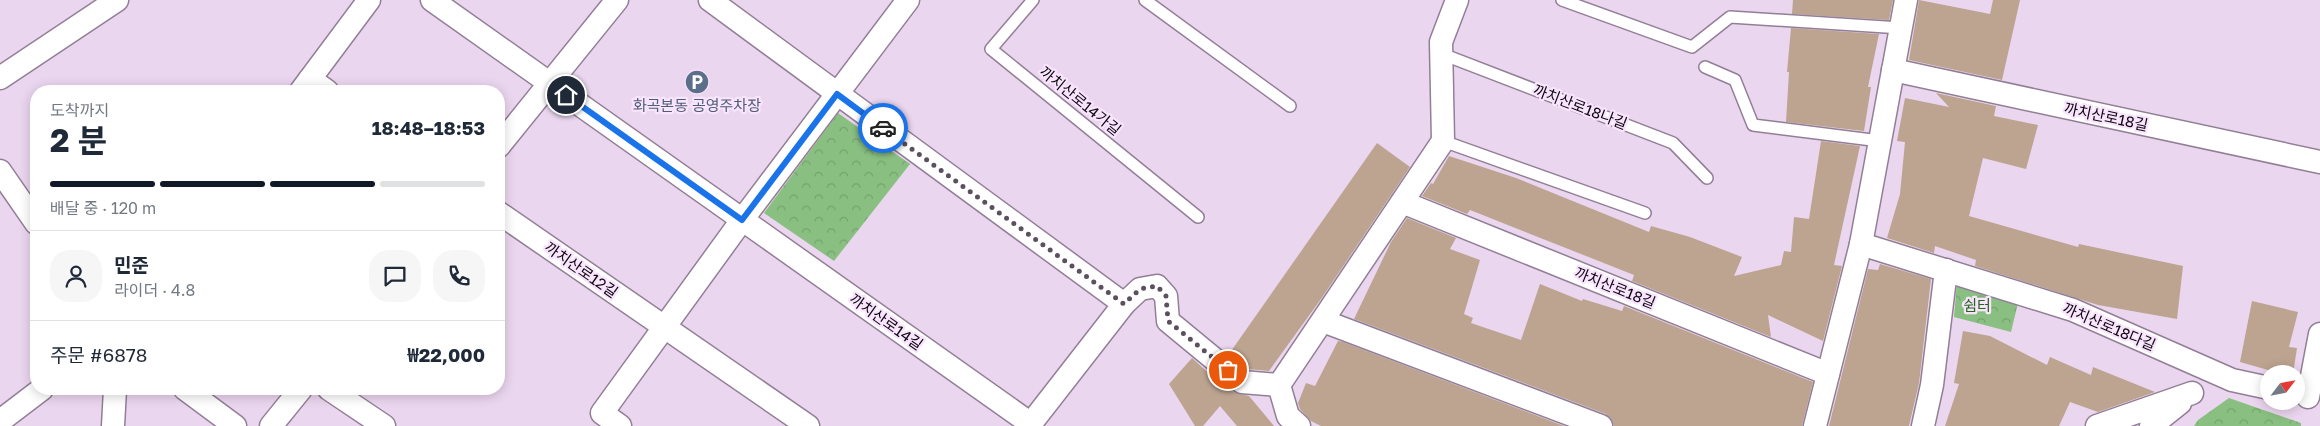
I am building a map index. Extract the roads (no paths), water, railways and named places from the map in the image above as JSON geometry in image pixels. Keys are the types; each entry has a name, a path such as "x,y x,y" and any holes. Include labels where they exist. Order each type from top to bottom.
{"street":[{"path":"0,78 117,0"},
{"path":"314,85 369,0"},
{"name":"까치산로14길","path":"432,0 1030,425 1124,304 1140,289 1157,286 1166,296 1168,321 1242,382 1279,386"},
{"path":"505,139 617,0"},
{"path":"710,0 1124,304"},
{"path":"620,426 602,413 742,220 908,0"},
{"path":"1299,426 1288,416 1279,386 1443,140 1441,42 1457,0"},
{"path":"1815,426 1861,244 1906,0"},
{"name":"까치산로18길","path":"1893,70 2320,162"},
{"path":"0,171 30,214"},
{"name":"까치산로18길","path":"1402,202 1828,374"},
{"name":"까치산로12길","path":"505,217 664,327"},
{"name":"까치산로18다길","path":"1861,244 2073,310 2232,380 2260,386"},
{"path":"1923,426 1932,385 1946,270"},
{"path":"1322,321 1601,426"},
{"path":"664,327 808,426"},
{"path":"2308,397 2320,334"},
{"path":"2151,426 2192,393 2220,375"},
{"path":"2097,426 2192,393"},
{"path":"0,422 34,395"},
{"path":"113,426 115,395"},
{"path":"193,395 235,426"},
{"path":"271,426 296,395"},
{"path":"338,395 384,426"}],"lane":[{"name":"까치산로14가길","path":"1033,0 992,49 1198,217"},
{"path":"1145,0 1290,106"},
{"path":"1562,0 1692,47 1730,17 1900,28"},
{"name":"까치산로18나길","path":"1442,54 1673,143 1707,178"},
{"path":"1705,67 1735,80 1753,125 1880,141"},
{"path":"1443,140 1644,213"}],"place":[{"name":"화곡본동 공영주차장","path":"697,82"}],"park label":[{"name":"쉼터","path":"1977,306"}]}
